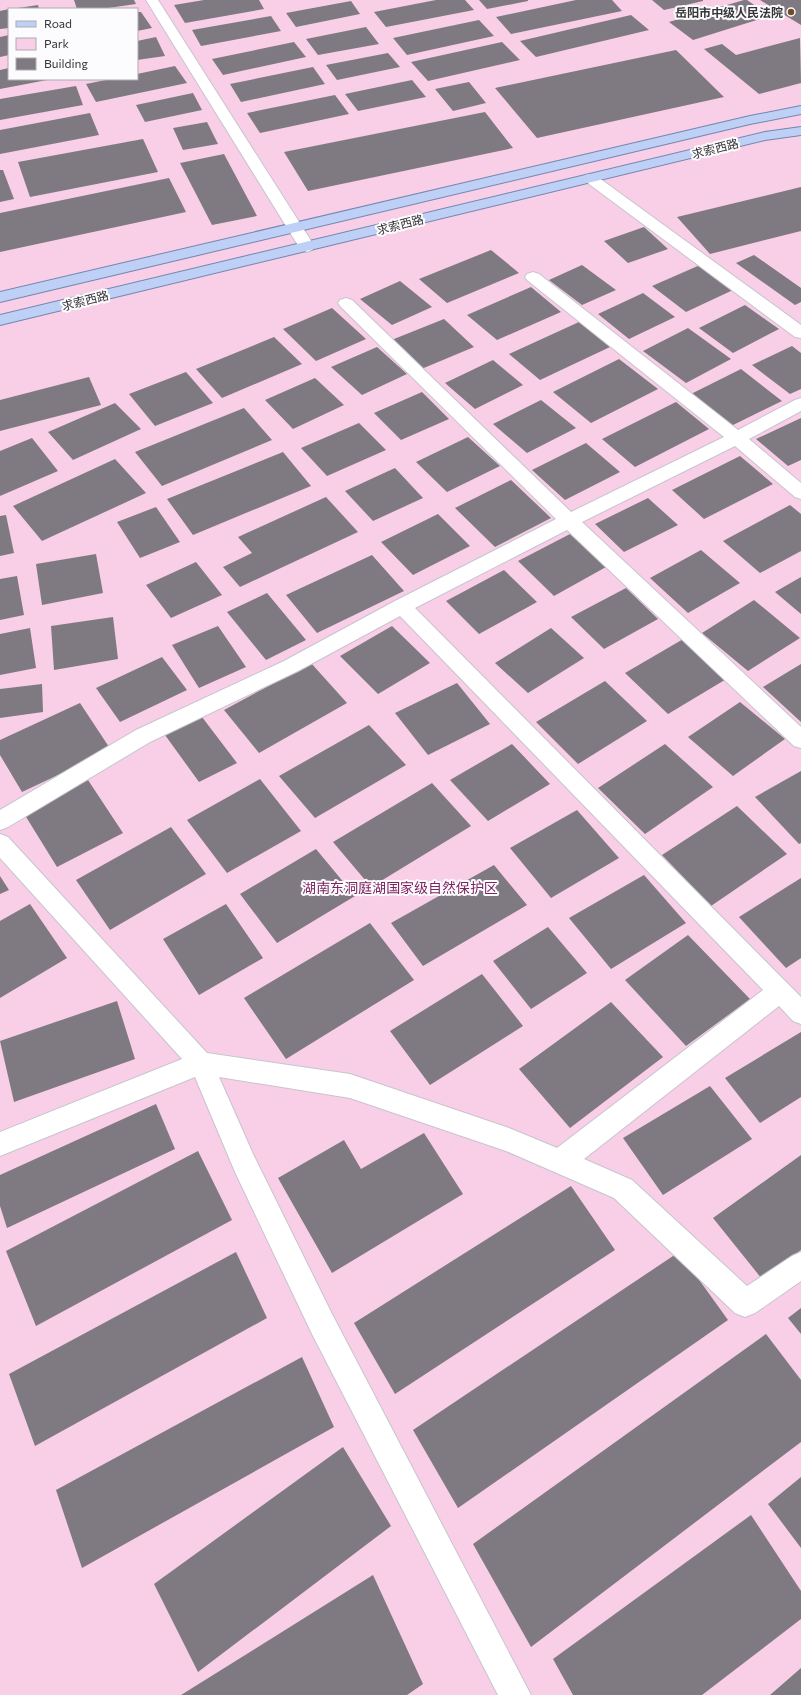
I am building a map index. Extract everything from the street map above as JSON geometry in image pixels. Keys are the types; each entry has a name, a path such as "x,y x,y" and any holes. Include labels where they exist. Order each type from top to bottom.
{"main road":[{"name":"求索西路","path":"0,297 750,120 801,110"},
{"name":"求索西路","path":"0,320 766,136 801,130"}],"street":[{"path":"152,0 307,247"},
{"path":"590,178 801,333"},
{"path":"533,277 737,438 801,493"},
{"path":"346,303 569,521 801,740"},
{"path":"0,822 143,736 291,666 402,606 737,438 801,404"},
{"path":"402,606 801,1013"},
{"path":"0,843 201,1063 244,1164 322,1324 420,1515 515,1695"},
{"path":"560,1162 780,991"},
{"path":"0,1144 201,1063 350,1086 509,1140 623,1189 745,1303 801,1265"}],"green space":[{"name":"湖南东洞庭湖国家级自然保护区","path":"0,0 801,0 801,1695 0,1695"}],"building":[{"path":"74,0 134,0 136,4 108,8 77,8"},
{"path":"204,0 259,0 264,9 185,23 174,5"},
{"path":"436,0 465,0 474,10 386,27 374,12"},
{"path":"479,0 528,0 528,1 487,9"},
{"path":"576,0 612,0 622,11 511,34 496,17"},
{"path":"652,0 703,0 703,1 664,10"},
{"path":"747,0 770,16 693,40 669,22"},
{"name":"岳阳市中级人民法院","path":"760,0 801,0 801,25"},
{"path":"351,1 360,14 296,27 286,13"},
{"path":"38,5 39,8 18,8"},
{"path":"8,9 8,28 0,29 0,11"},
{"path":"138,12 141,12 152,28 138,31"},
{"path":"631,15 649,30 536,57 520,41"},
{"path":"271,16 281,31 201,46 192,30"},
{"path":"479,20 494,36 407,55 393,38"},
{"path":"366,27 379,44 318,55 306,39"},
{"path":"8,35 8,55 0,57 0,37"},
{"path":"156,37 165,56 138,60 138,41"},
{"path":"800,38 801,83 759,94 704,49 722,44 736,55"},
{"path":"294,42 306,57 223,75 212,59"},
{"path":"502,42 520,60 428,81 411,62"},
{"path":"676,50 724,97 537,138 495,88"},
{"path":"388,53 400,67 337,80 326,65"},
{"path":"175,66 187,83 96,102 86,84 106,80 138,80 138,74"},
{"path":"313,67 325,84 241,102 230,84"},
{"path":"8,68 8,80 47,80 0,89 0,70"},
{"path":"412,80 426,97 358,111 345,94"},
{"path":"469,82 486,103 453,111 435,89"},
{"path":"76,86 83,105 0,120 0,99"},
{"path":"193,93 202,110 145,122 136,105"},
{"path":"335,95 349,114 260,133 247,113"},
{"path":"485,112 513,148 308,191 284,152"},
{"path":"90,113 99,135 0,154 0,130"},
{"path":"207,122 218,144 183,150 173,128"},
{"path":"143,139 158,172 30,197 18,162"},
{"path":"224,154 257,216 212,225 180,163"},
{"path":"0,170 3,170 14,199 0,202"},
{"path":"169,178 186,212 0,252 0,213"},
{"path":"801,187 801,231 710,254 677,217"},
{"path":"644,227 668,249 628,263 604,241"},
{"path":"491,250 519,273 447,303 419,279"},
{"path":"754,255 801,288 801,302 795,305 736,263"},
{"path":"582,265 616,290 582,305 549,280"},
{"path":"700,265 733,290 686,312 652,286"},
{"path":"400,281 432,307 392,325 360,299"},
{"path":"531,287 561,312 497,340 467,315"},
{"path":"643,293 675,317 629,339 598,314"},
{"path":"745,305 779,329 733,353 699,328"},
{"path":"332,308 366,339 316,361 283,329"},
{"path":"444,319 474,347 419,370 389,341"},
{"path":"579,322 610,347 540,380 509,354"},
{"path":"688,328 731,359 686,383 643,351"},
{"path":"274,337 302,364 222,398 196,369"},
{"path":"792,346 801,353 801,389 790,394 752,365"},
{"path":"377,347 407,374 362,395 331,367"},
{"path":"619,359 658,389 591,423 553,392"},
{"path":"493,360 523,385 475,409 445,383"},
{"path":"741,369 782,401 731,426 691,394"},
{"path":"186,372 213,403 155,426 129,394"},
{"path":"89,377 101,405 0,431 0,400"},
{"path":"315,378 344,405 293,429 265,400"},
{"path":"422,392 449,419 401,440 374,413"},
{"path":"541,400 576,428 527,453 493,424"},
{"path":"676,402 709,429 635,467 602,439"},
{"path":"115,403 141,429 73,460 48,432"},
{"path":"244,408 272,440 162,486 135,452"},
{"path":"801,418 801,460 788,466 756,439"},
{"path":"359,423 386,450 327,476 301,448"},
{"path":"468,437 500,466 447,492 416,462"},
{"path":"32,438 58,471 0,496 0,451"},
{"path":"586,443 620,472 565,500 532,470"},
{"path":"283,452 311,486 193,535 167,499"},
{"path":"740,456 773,484 704,519 672,490"},
{"path":"115,459 146,493 42,541 13,506"},
{"path":"395,468 423,498 373,521 345,491"},
{"path":"511,480 551,518 495,547 455,508"},
{"path":"326,497 358,532 240,587 223,567 252,553 238,537"},
{"path":"648,498 678,525 624,552 595,524"},
{"path":"790,505 801,514 801,551 760,573 723,541"},
{"path":"156,507 180,542 140,558 117,522"},
{"path":"438,514 470,546 413,575 381,542"},
{"path":"6,515 14,553 0,556 0,516"},
{"path":"570,534 606,567 554,596 518,561"},
{"path":"701,550 740,583 688,613 650,578"},
{"path":"96,554 103,593 42,605 36,564"},
{"path":"372,555 404,591 317,633 286,595"},
{"path":"196,562 222,595 171,618 146,585"},
{"path":"504,570 537,602 479,634 446,601"},
{"path":"17,576 24,615 0,620 0,579"},
{"path":"801,577 801,614 775,592"},
{"path":"626,588 658,619 604,649 571,617"},
{"path":"267,593 306,640 266,660 227,612"},
{"path":"754,600 800,638 748,671 702,633"},
{"path":"113,617 118,659 54,670 51,626"},
{"path":"218,626 246,667 199,688 172,645"},
{"path":"392,626 430,663 378,694 340,656"},
{"path":"30,628 36,668 0,675 0,634"},
{"path":"551,628 584,658 528,693 495,663"},
{"path":"685,638 728,678 668,714 625,673"},
{"path":"162,657 187,690 120,722 96,688"},
{"path":"311,663 347,703 259,753 224,710"},
{"path":"801,664 801,722 763,687"},
{"path":"605,681 647,721 578,764 536,722"},
{"path":"457,683 490,724 428,755 395,713"},
{"path":"42,684 43,712 0,718 0,689"},
{"path":"740,702 785,739 733,776 688,737"},
{"path":"80,703 111,750 22,792 0,755 0,740"},
{"path":"202,717 237,763 199,782 165,735"},
{"path":"369,725 406,765 315,818 279,776"},
{"path":"512,744 550,784 488,821 450,780"},
{"path":"665,744 713,787 645,834 598,788"},
{"path":"801,771 801,843 799,844 755,797"},
{"path":"260,779 301,831 227,873 187,820"},
{"path":"88,780 123,833 57,867 23,812"},
{"path":"432,783 471,826 371,887 333,842"},
{"path":"737,806 787,854 711,906 662,855"},
{"path":"577,810 619,858 551,898 510,848"},
{"path":"171,827 206,874 110,930 76,880"},
{"path":"316,849 355,896 277,943 240,894"},
{"path":"494,865 527,905 423,966 391,923"},
{"path":"644,875 686,923 611,969 569,918"},
{"path":"0,876 9,890 0,894"},
{"path":"801,878 801,958 786,968 739,917"},
{"path":"30,904 67,958 0,998 0,921"},
{"path":"226,904 263,958 199,995 163,939"},
{"path":"370,923 414,980 286,1059 244,998"},
{"path":"548,927 587,973 531,1009 493,961"},
{"path":"688,935 750,999 686,1046 625,980"},
{"path":"482,974 523,1026 430,1085 390,1031"},
{"path":"117,1001 135,1059 14,1102 0,1041"},
{"path":"611,1002 663,1057 570,1128 519,1069"},
{"path":"801,1032 801,1097 760,1123 725,1078"},
{"path":"710,1086 752,1139 663,1195 623,1138"},
{"path":"156,1104 175,1149 7,1228 0,1206 0,1175"},
{"path":"424,1133 463,1194 332,1273 278,1178 344,1140 361,1169"},
{"path":"198,1151 232,1220 36,1326 6,1251"},
{"path":"801,1155 801,1250 762,1279 713,1218"},
{"path":"571,1186 615,1250 395,1394 354,1323"},
{"path":"236,1252 267,1318 35,1446 9,1374"},
{"path":"679,1252 728,1320 458,1508 413,1430"},
{"path":"801,1308 801,1334 788,1318"},
{"path":"766,1334 801,1380 801,1442 531,1647 473,1544"},
{"path":"302,1357 334,1427 82,1568 56,1490"},
{"path":"343,1447 391,1526 198,1672 154,1584"},
{"path":"801,1477 801,1548 768,1504"},
{"path":"751,1515 801,1591 801,1619 702,1695 573,1695 553,1659"},
{"path":"373,1575 423,1684 407,1695 181,1695"},
{"path":"801,1668 801,1695 770,1695"}],"place":[{"name":"岳阳市中级人民法院","path":"791,12"}]}
